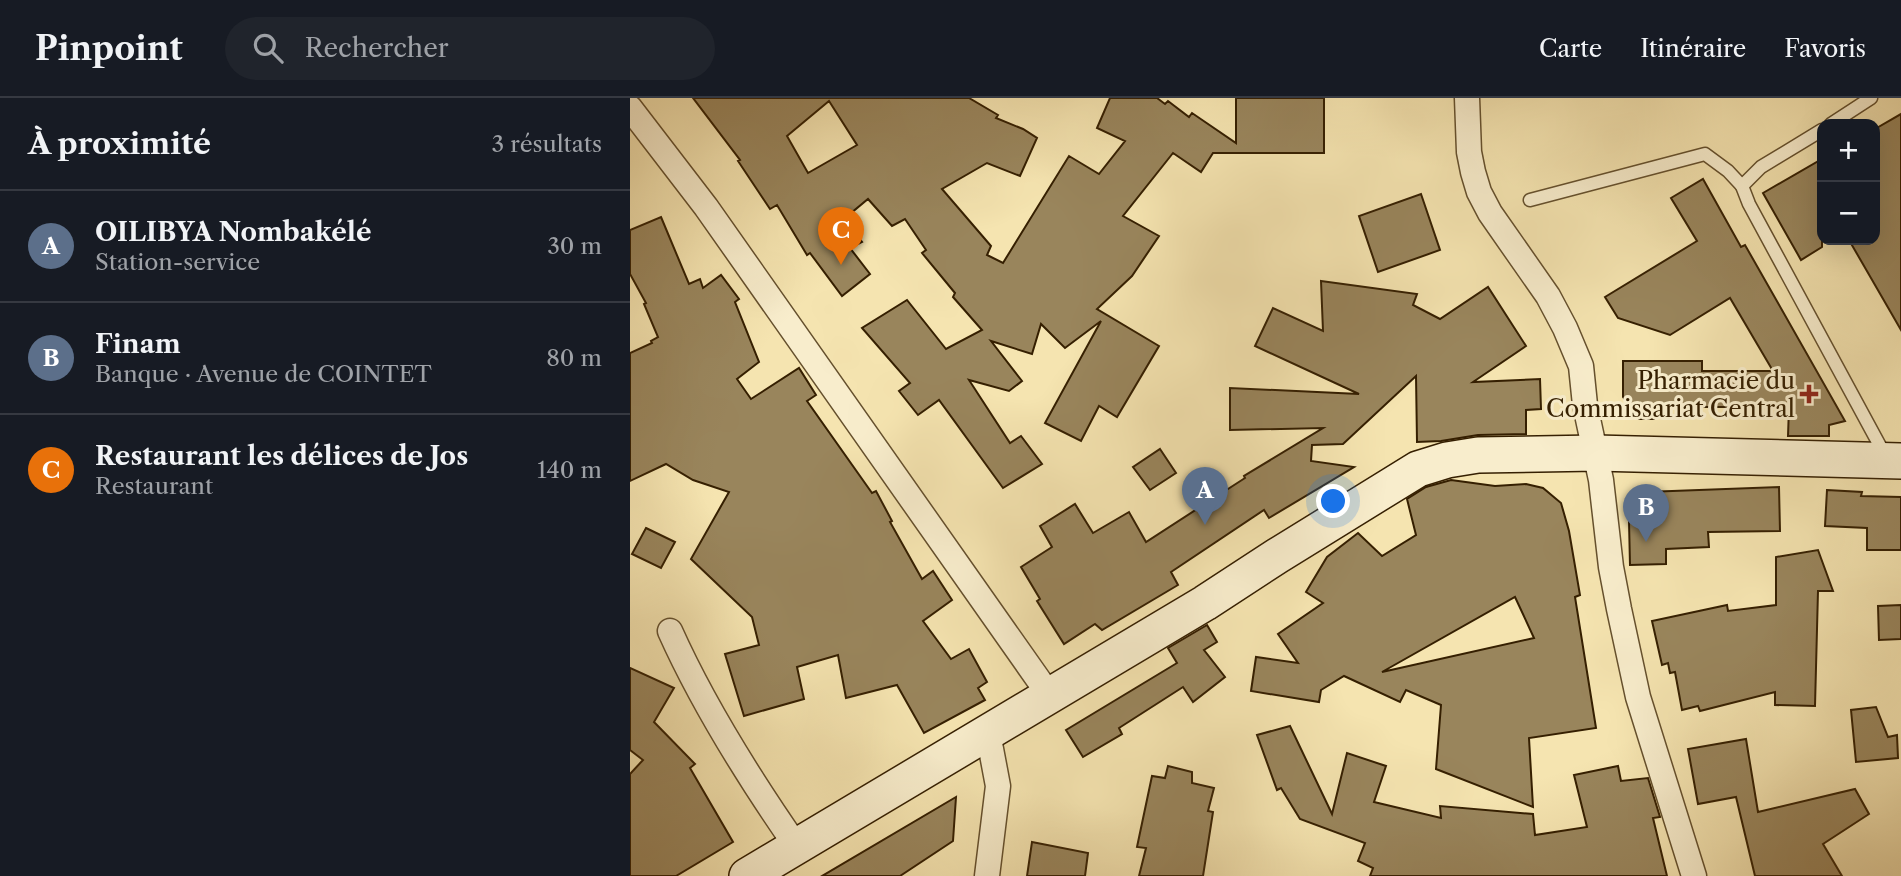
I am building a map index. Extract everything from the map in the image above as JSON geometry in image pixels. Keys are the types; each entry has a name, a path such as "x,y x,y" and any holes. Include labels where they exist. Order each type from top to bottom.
{"main road":[{"path":"747,876 1193,611 1418,469 1447,460 1478,455 1596,453 1895,461"}],"street":[{"path":"1466,98 1469,152 1479,192 1490,213 1548,296 1573,344 1581,366 1585,405 1605,503 1615,588 1639,697 1694,876"},
{"path":"630,108 759,281 1050,696"},
{"path":"670,631 688,673 756,787 797,847"},
{"path":"987,876 998,786 988,733"}],"lane":[{"path":"1839,119 1871,98"},
{"path":"1742,186 1761,167 1817,133"},
{"path":"1530,200 1705,154 1728,171 1742,186 1749,204 1895,461"}],"building":[{"path":"693,98 969,98 998,115 996,118 1037,138 1020,176 987,163 942,189 991,246 987,255 1003,263 1069,156 1099,174 1125,141 1097,128 1110,98 1157,98 1165,104 1168,101 1189,117 1192,113 1236,143 1236,98 1324,98 1324,153 1213,153 1201,172 1173,153 1123,216 1159,236 1132,276 1097,309 1159,346 1117,417 1099,406 1081,441 1045,423 1101,321 1065,348 1041,324 1032,354 991,341 1022,381 1009,391 969,380 1010,443 1021,436 1042,464 1003,488 939,400 918,415 899,391 910,383 862,328 907,300 946,349 982,330 953,297 955,293 922,253 926,250 905,219 892,226 868,199 844,219 862,242 850,248 870,274 842,296 810,253 807,255 777,205 770,209 738,161 740,160","holes":["829,101 857,145 808,173 787,136"]},
{"path":"1901,114 1901,330 1852,245 1880,245 1880,126"},
{"path":"1817,162 1817,245 1822,247 1801,260 1763,193"},
{"path":"1703,179 1741,247 1745,245 1845,421 1829,425 1829,436 1788,436 1789,407 1654,407 1654,419 1639,419 1623,397 1623,361 1702,361 1702,371 1773,371 1730,298 1670,335 1618,318 1605,297 1697,241 1671,198"},
{"path":"1421,194 1440,250 1378,272 1359,216"},
{"path":"661,217 689,284 700,279 703,288 721,275 739,299 735,302 759,362 737,379 751,399 799,368 816,395 807,401 872,493 876,491 922,579 933,571 952,600 923,621 951,659 969,649 987,682 978,688 985,700 924,733 897,685 846,698 838,655 797,667 804,699 744,716 725,654 759,645 752,617 691,559 729,492 693,480 666,464 630,481 630,353 652,343 651,341 658,337 644,304 646,303 630,274 630,230"},
{"path":"1321,281 1417,294 1413,305 1440,319 1488,287 1526,346 1473,382 1540,379 1541,409 1526,410 1526,434 1478,435 1417,442 1416,376 1343,444 1312,445 1311,461 1354,467 1269,518 1264,510 1171,572 1178,585 1102,630 1095,624 1064,644 1037,601 1040,599 1021,567 1052,547 1040,526 1075,504 1093,533 1129,512 1146,542 1245,478 1244,476 1323,428 1230,430 1230,388 1359,394 1255,346 1273,308 1323,331"},
{"path":"1160,449 1176,473 1150,490 1133,467"},
{"path":"1451,480 1495,486 1526,484 1543,488 1561,503 1569,531 1580,595 1575,597 1596,728 1529,738 1533,807 1436,769 1441,705 1406,690 1400,702 1344,676 1321,690 1319,702 1251,691 1256,657 1298,663 1278,634 1323,603 1306,592 1327,557 1358,533 1382,556 1416,535 1407,499 1426,487","holes":["1515,597 1534,638 1382,672"]},
{"path":"1779,487 1780,531 1708,532 1709,547 1666,549 1666,564 1630,565 1629,521 1647,520 1646,492"},
{"path":"1827,490 1862,492 1861,496 1901,497 1901,550 1867,550 1867,528 1825,526"},
{"path":"646,528 675,542 661,568 632,554"},
{"path":"1818,550 1833,591 1818,591 1815,706 1775,705 1775,692 1700,711 1698,706 1682,710 1675,672 1670,673 1668,663 1662,665 1652,621 1727,605 1728,611 1776,605 1776,557"},
{"path":"1901,605 1901,639 1879,640 1878,606"},
{"path":"1207,625 1217,642 1204,650 1225,677 1193,702 1183,687 1119,728 1122,734 1083,757 1066,730 1177,663 1168,648"},
{"path":"630,668 674,688 654,722 695,764 690,768 733,842 676,876 630,876 630,774 643,760 630,750"},
{"path":"1876,707 1888,737 1897,735 1898,758 1856,762 1851,710"},
{"path":"1290,726 1332,814 1347,753 1386,766 1374,802 1441,818 1440,806 1533,814 1535,835 1587,827 1574,775 1618,766 1621,781 1648,778 1660,817 1653,818 1667,876 1370,876 1373,868 1358,861 1365,843 1300,819 1281,788 1277,790 1257,735"},
{"path":"1746,739 1758,812 1855,789 1869,814 1823,844 1842,876 1755,876 1736,797 1698,804 1688,749"},
{"path":"1168,766 1192,772 1192,783 1214,788 1208,811 1213,812 1203,876 1139,876 1146,848 1137,847 1152,776 1165,778"},
{"path":"956,797 953,841 900,876 822,876"},
{"path":"1032,842 1088,853 1085,876 1027,876"}],"place":[{"name":"Restaurant les délices de Jos","path":"841,265"},
{"name":"Pharmacie du Commissariat Central","path":"1809,394"},
{"name":"OILIBYA Nombakélé","path":"1205,525"},
{"name":"Finam","path":"1646,542"}]}
